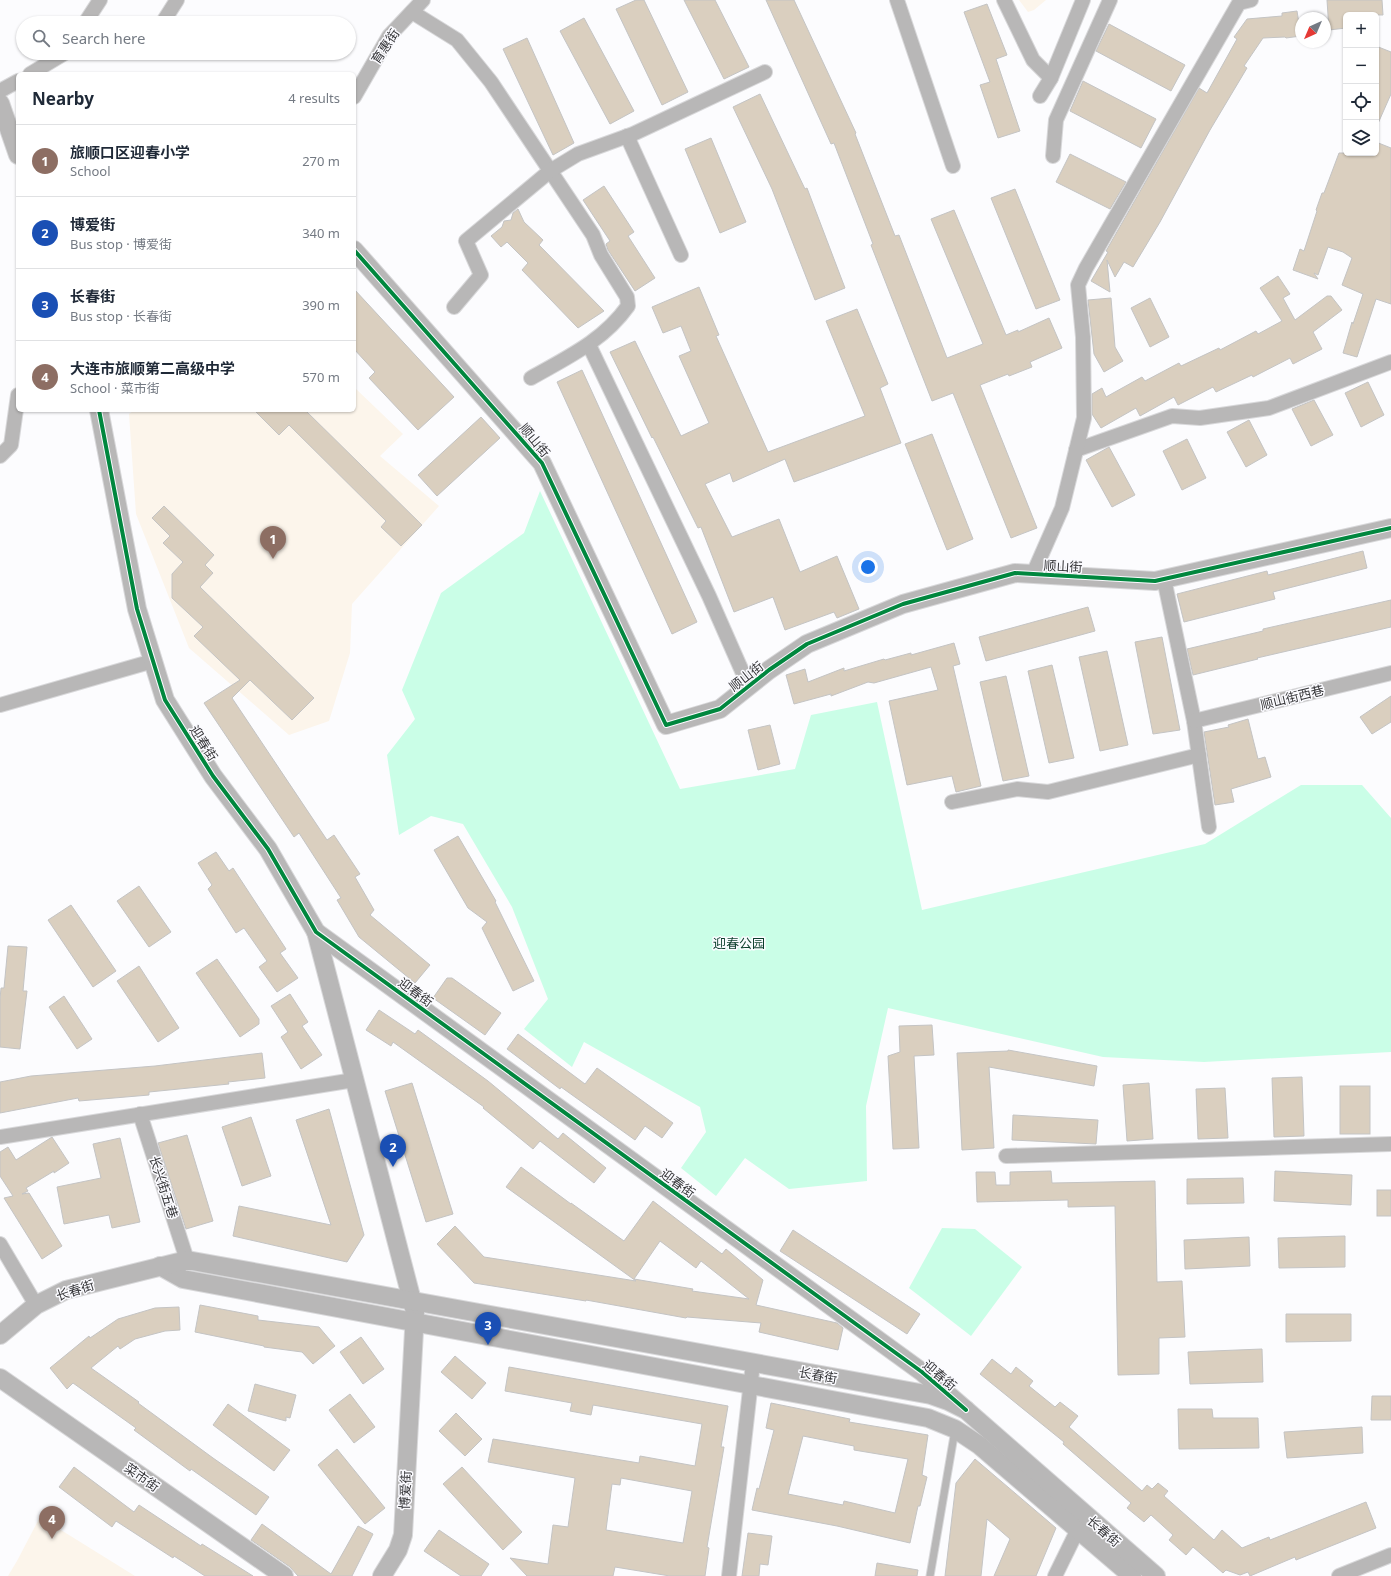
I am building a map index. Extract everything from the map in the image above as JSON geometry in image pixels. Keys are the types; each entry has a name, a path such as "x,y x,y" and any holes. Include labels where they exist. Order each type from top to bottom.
{"street":[{"path":"90,16 100,0"},
{"path":"167,16 177,0"},
{"name":"育惠街","path":"356,94 389,36 423,0"},
{"path":"897,0 953,166"},
{"path":"1004,0 1032,60 1051,78"},
{"path":"1040,96 1051,78 1084,0"},
{"path":"1053,156 1056,120 1110,0"},
{"path":"1033,574 1062,508 1084,418 1083,337 1078,285 1086,268 1239,3 1251,0"},
{"path":"412,12 457,40 491,82 593,235 600,255 627,297 628,306 619,318 589,345 531,378"},
{"path":"33,72 53,60"},
{"path":"454,307 481,274 466,241 550,171 578,154 627,136 765,72"},
{"path":"0,91 16,82"},
{"path":"0,103 16,150"},
{"path":"627,136 681,255"},
{"name":"顺山街","path":"356,252 542,463 666,725 720,709 807,644 903,604 1015,573 1155,581 1391,528"},
{"path":"589,345 709,596 749,686"},
{"path":"1076,450 1172,416 1200,418 1269,408 1391,362"},
{"path":"0,456 11,445 16,409"},
{"name":"迎春街","path":"98,412 137,609 165,700 213,776 268,849 316,932 922,1372 966,1410"},
{"path":"1164,579 1194,721 1209,827"},
{"path":"0,705 153,661"},
{"name":"顺山街西巷","path":"1194,721 1391,673"},
{"path":"952,802 1017,788 1048,792 1199,755"},
{"name":"博爱街","path":"316,932 415,1312 402,1535 398,1550 382,1576"},
{"path":"0,1137 354,1080"},
{"name":"长兴街五巷","path":"140,1114 187,1260"},
{"path":"1006,1156 1391,1144"},
{"path":"0,1244 36,1305"},
{"name":"长春街","path":"0,1335 36,1305 66,1290 187,1260 932,1395 966,1410 1081,1522 1132,1576"},
{"name":"长春街","path":"160,1266 184,1279 928,1418 955,1429 979,1445 1081,1522 1156,1576"},
{"path":"730,1576 753,1363"},
{"name":"菜市街","path":"0,1378 284,1576"},
{"path":"1055,1576 1081,1522"},
{"path":"1339,1576 1391,1555"}],"lane":[{"path":"930,1576 955,1429"}],"shaded area":[{"path":"1019,0 1046,0 1034,10 1028,12"},
{"path":"356,389 403,434 380,456 439,506 352,604 350,653 329,721 289,735 189,648 136,514 129,414 132,412 356,412"},
{"path":"40,1517 135,1576 8,1576"}],"green space":[{"name":"迎春公园","path":"540,491 680,789 795,769 811,715 877,702 922,910 1205,844 1301,785 1362,785 1391,818 1391,1052 1204,1062 1103,1057 888,1008 866,1106 867,1181 789,1189 745,1158 716,1196 681,1168 706,1132 700,1107 584,1042 572,1067 524,1029 548,999 512,907 463,824 431,816 399,835 387,755 415,719 402,690 441,593 524,533"},
{"path":"942,1228 975,1229 1022,1267 971,1336 909,1288"}],"building":[{"path":"636,0 644,0 688,92 662,105 616,9"},
{"path":"684,0 715,0 749,67 724,79"},
{"path":"766,0 794,0 856,133 855,134 895,236 899,235 947,358 983,344 931,219 954,210 1006,335 1018,330 1018,332 1049,318 1062,348 1030,362 1032,367 1009,376 1008,374 980,385 1037,528 1011,538 953,393 932,401 871,245 873,244 834,143 831,144"},
{"path":"1327,0 1382,0 1383,15 1379,15 1379,12 1343,12 1343,28 1331,30 1331,12 1328,12"},
{"path":"987,4 1007,55 996,59 1020,131 998,138 980,85 990,82 964,12"},
{"path":"1297,11 1295,12 1295,37 1263,38 1244,66 1247,68 1210,130 1160,222 1133,267 1124,262 1115,277 1107,260 1110,292 1091,281 1108,252 1106,251 1199,88 1207,93 1237,39 1234,37 1247,19 1282,16 1282,13"},
{"path":"584,18 634,111 610,124 560,31"},
{"path":"1109,24 1185,65 1171,91 1096,51"},
{"path":"527,38 574,143 553,155 503,49"},
{"path":"1379,47 1391,52 1391,94 1379,121"},
{"path":"1083,81 1156,119 1141,148 1070,111"},
{"path":"760,94 805,189 807,188 845,288 815,300 772,189 733,107"},
{"path":"711,138 746,222 720,233 685,149"},
{"path":"1379,143 1391,148 1391,304 1376,299 1357,357 1343,353 1352,322 1353,324 1363,294 1342,285 1352,258 1343,252 1328,247 1318,275 1314,273 1318,279 1293,270 1300,249 1304,251 1322,193 1324,193 1339,153 1343,153 1343,156 1379,156"},
{"path":"1070,154 1126,182 1110,209 1056,182"},
{"path":"604,186 634,232 628,236 655,278 635,291 608,250 606,244 610,241 583,200"},
{"path":"1015,189 1060,300 1036,309 991,198"},
{"path":"518,209 524,222 543,240 539,245 604,311 578,328 522,270 528,263 507,242 501,247 491,236 502,227 504,221 511,220 513,213"},
{"path":"1278,276 1290,294 1283,298 1295,320 1327,296 1331,296 1342,310 1313,332 1322,349 1293,364 1290,358 1253,377 1252,375 1216,392 1213,387 1178,405 1174,397 1140,416 1136,408 1101,428 1092,414 1092,394 1102,388 1106,397 1142,377 1145,381 1179,363 1181,366 1219,348 1220,350 1256,331 1258,334 1282,321 1260,288"},
{"path":"699,287 719,335 716,336 768,452 865,416 826,321 857,309 888,384 880,388 901,443 794,482 785,459 733,482 730,473 705,484 732,537 779,519 800,572 837,556 859,609 837,618 834,612 785,630 773,597 734,612 701,527 698,528 610,352 635,341 681,436 709,423 679,356 691,351 681,326 663,333 652,307"},
{"path":"356,291 454,397 418,430 369,378 375,372 356,351"},
{"path":"1111,298 1115,347 1123,361 1104,372 1094,354 1088,300"},
{"path":"1150,298 1169,337 1150,347 1131,308"},
{"path":"582,370 697,622 672,634 557,382"},
{"path":"1368,382 1384,415 1361,427 1345,393"},
{"path":"1314,400 1333,435 1311,446 1292,409"},
{"path":"256,412 307,412 422,525 401,546 381,527 386,521 289,425 279,435"},
{"path":"481,417 500,438 437,496 418,475"},
{"path":"1249,420 1267,455 1246,467 1227,432"},
{"path":"932,434 973,539 947,550 905,444"},
{"path":"1187,439 1206,478 1182,490 1163,451"},
{"path":"1109,447 1135,495 1112,507 1086,460"},
{"path":"164,506 214,555 205,565 213,573 200,587 314,698 292,720 250,680 232,698 327,840 334,835 360,874 355,877 374,910 370,915 430,965 415,983 359,937 337,900 341,898 299,833 294,837 204,703 240,680 194,636 203,627 172,598 172,574 183,562 163,543 170,536 152,518"},
{"path":"1363,551 1367,568 1273,592 1275,599 1184,622 1177,594 1267,571 1268,575"},
{"path":"1391,600 1391,627 1257,658 1258,659 1193,675 1187,649 1263,631 1263,629"},
{"path":"1088,607 1095,631 986,661 979,637"},
{"path":"1162,637 1180,730 1153,734 1135,642"},
{"path":"954,643 960,664 953,666 981,786 956,792 952,776 907,785 889,701 938,690 931,667 874,683 868,682 831,696 831,694 794,704 786,675 805,669 808,682 844,668 844,671 884,659 911,653 911,655"},
{"path":"1107,651 1128,745 1100,751 1079,657"},
{"path":"1052,665 1074,758 1049,763 1028,671"},
{"path":"1006,676 1029,776 1003,781 980,682"},
{"path":"1391,696 1391,722 1372,734 1360,717"},
{"path":"1248,719 1258,759 1265,757 1271,777 1231,789 1234,802 1215,805 1204,732 1229,727 1228,725"},
{"path":"770,725 780,764 758,770 748,730"},
{"path":"458,836 496,901 495,902 534,981 513,991 482,928 487,922 468,908 434,850"},
{"path":"216,852 229,871 233,868 286,949 280,953 298,978 277,992 259,967 267,961 244,928 236,933 208,889 212,885 198,863"},
{"path":"139,886 171,932 149,947 117,901"},
{"path":"71,905 116,971 93,987 48,920"},
{"path":"8,946 27,947 23,991 27,991 20,1049 0,1047 0,999 1,988 4,988"},
{"path":"217,959 259,1019 259,1024 240,1037 196,973"},
{"path":"139,966 179,1028 158,1042 117,981"},
{"path":"447,978 452,978 501,1013 485,1035 433,998"},
{"path":"290,994 308,1022 302,1026 322,1055 301,1069 281,1037 288,1032 271,1006"},
{"path":"64,996 92,1039 77,1049 49,1007"},
{"path":"379,1010 415,1034 418,1030 488,1081 558,1139 563,1133 606,1168 594,1183 540,1141 533,1149 483,1108 484,1107 393,1042 391,1046 366,1030"},
{"path":"932,1025 934,1055 914,1056 919,1148 893,1149 888,1056 900,1052 899,1026"},
{"path":"518,1034 585,1084 597,1068 673,1123 662,1138 645,1126 635,1140 561,1087 560,1089 507,1049"},
{"path":"1008,1050 1097,1066 1094,1086 989,1067 994,1148 962,1150 957,1053"},
{"path":"262,1053 265,1078 228,1082 229,1084 149,1092 149,1095 79,1101 78,1098 0,1113 0,1082 31,1076 155,1066"},
{"path":"1302,1077 1304,1136 1274,1137 1272,1078"},
{"path":"412,1083 453,1214 426,1222 385,1091"},
{"path":"1149,1083 1153,1139 1127,1141 1123,1085"},
{"path":"1340,1086 1370,1086 1370,1134 1340,1134"},
{"path":"1225,1088 1228,1138 1198,1139 1196,1089"},
{"path":"329,1109 364,1235 347,1262 233,1236 239,1206 331,1225 296,1120"},
{"path":"1013,1115 1098,1120 1096,1144 1012,1140"},
{"path":"251,1117 271,1176 242,1186 222,1127"},
{"path":"187,1135 213,1221 186,1229 158,1143"},
{"path":"52,1137 69,1163 26,1188 28,1191 22,1194 29,1193 62,1246 42,1259 4,1198 13,1196 0,1176 0,1152 8,1147 16,1160"},
{"path":"120,1138 140,1222 112,1228 109,1215 64,1224 57,1187 101,1178 93,1144"},
{"path":"521,1167 624,1241 653,1201 722,1254 726,1249 763,1280 756,1305 837,1323 843,1328 838,1350 759,1332 761,1323 686,1318 586,1300 474,1283 437,1244 455,1226 484,1257 636,1281 506,1187","holes":["660,1241 696,1268 701,1261 749,1299 692,1291 693,1289 634,1279"]},
{"path":"1051,1171 1052,1183 1155,1181 1157,1282 1182,1281 1185,1337 1159,1338 1159,1374 1118,1375 1115,1206 1068,1207 1068,1200 977,1202 976,1172 995,1172 996,1185 1010,1185 1010,1172"},
{"path":"1275,1171 1352,1175 1351,1205 1274,1201"},
{"path":"1243,1178 1244,1203 1187,1204 1187,1179"},
{"path":"1377,1190 1391,1190 1391,1216 1377,1216"},
{"path":"793,1230 920,1314 907,1334 780,1251"},
{"path":"1345,1236 1345,1267 1279,1268 1278,1238"},
{"path":"1249,1237 1250,1266 1185,1269 1184,1240"},
{"path":"200,1305 258,1316 258,1320 319,1327 335,1346 313,1364 302,1352 264,1347 195,1332"},
{"path":"179,1307 180,1330 165,1331 135,1339 120,1349 118,1346 91,1368 213,1458 269,1497 256,1515 191,1469 190,1471 134,1430 136,1428 73,1383 67,1389 50,1368 89,1336 90,1338 118,1319 155,1308"},
{"path":"1286,1314 1351,1314 1351,1341 1286,1342"},
{"path":"361,1337 384,1369 363,1384 340,1352"},
{"path":"1262,1349 1263,1382 1190,1384 1188,1352"},
{"path":"455,1356 486,1383 472,1399 441,1372"},
{"path":"992,1359 1011,1374 1016,1367 1033,1381 1029,1386 1055,1407 1060,1402 1078,1416 1069,1427 1142,1491 1147,1485 1152,1489 1158,1483 1168,1491 1164,1496 1214,1540 1222,1530 1242,1548 1269,1537 1270,1540 1366,1502 1376,1528 1296,1560 1295,1557 1250,1576 1248,1572 1240,1575 1226,1570 1223,1573 1193,1547 1186,1555 1169,1540 1173,1535 1151,1515 1144,1522 1127,1508 1131,1503 1063,1444 1064,1442 980,1374"},
{"path":"509,1367 728,1406 721,1447 724,1447 707,1547 709,1548 705,1576 670,1576 615,1567 613,1576 527,1576 510,1558 548,1564 553,1525 568,1527 575,1478 488,1462 493,1439 639,1463 640,1456 695,1466 702,1424 593,1405 591,1415 570,1411 572,1403 505,1391","holes":["621,1478 692,1491 683,1543 606,1530 612,1484 620,1485"]},
{"path":"255,1384 296,1395 290,1418 286,1417 286,1421 248,1411"},
{"path":"350,1394 375,1427 354,1443 329,1410"},
{"path":"1372,1396 1391,1396 1391,1420 1371,1420"},
{"path":"771,1403 850,1419 849,1422 928,1435 922,1475 927,1477 920,1506 918,1506 910,1543 837,1526 752,1510 774,1430 766,1428","holes":["803,1436 854,1446 854,1450 908,1459 895,1513 844,1501 843,1505 788,1494"]},
{"path":"228,1404 290,1450 274,1471 213,1425"},
{"path":"1178,1409 1212,1409 1213,1418 1258,1418 1259,1448 1179,1449"},
{"path":"456,1413 482,1439 465,1456 439,1431"},
{"path":"1362,1427 1363,1453 1287,1458 1284,1432"},
{"path":"337,1449 385,1508 365,1524 318,1465"},
{"path":"975,1459 1056,1528 1036,1576 994,1576 1010,1539 987,1519 981,1576 945,1576 956,1483"},
{"path":"74,1467 134,1512 139,1505 201,1546 202,1544 253,1576 205,1576 174,1556 173,1558 116,1521 112,1527 59,1487"},
{"path":"462,1467 522,1532 503,1550 443,1484"},
{"path":"262,1524 331,1574 358,1526 373,1534 352,1576 298,1576 290,1567 251,1540"},
{"path":"439,1530 489,1564 481,1576 461,1576 424,1551"},
{"path":"748,1533 772,1536 768,1565 760,1564 759,1576 742,1576"},
{"path":"877,1563 918,1570 917,1576 875,1576"}],"cycle path":[{"path":"356,252 542,463 666,725 720,709 769,670 807,644 903,604 1015,573 1155,581 1391,528"},
{"path":"99,412 137,609 165,700 213,776 268,849 316,932 922,1372 966,1410"}],"place":[{"name":"旅顺口区迎春小学","path":"273,559"},
{"name":"博爱街","path":"393,1167"},
{"name":"长春街","path":"488,1345"},
{"name":"大连市旅顺第二高级中学","path":"52,1539"}]}
